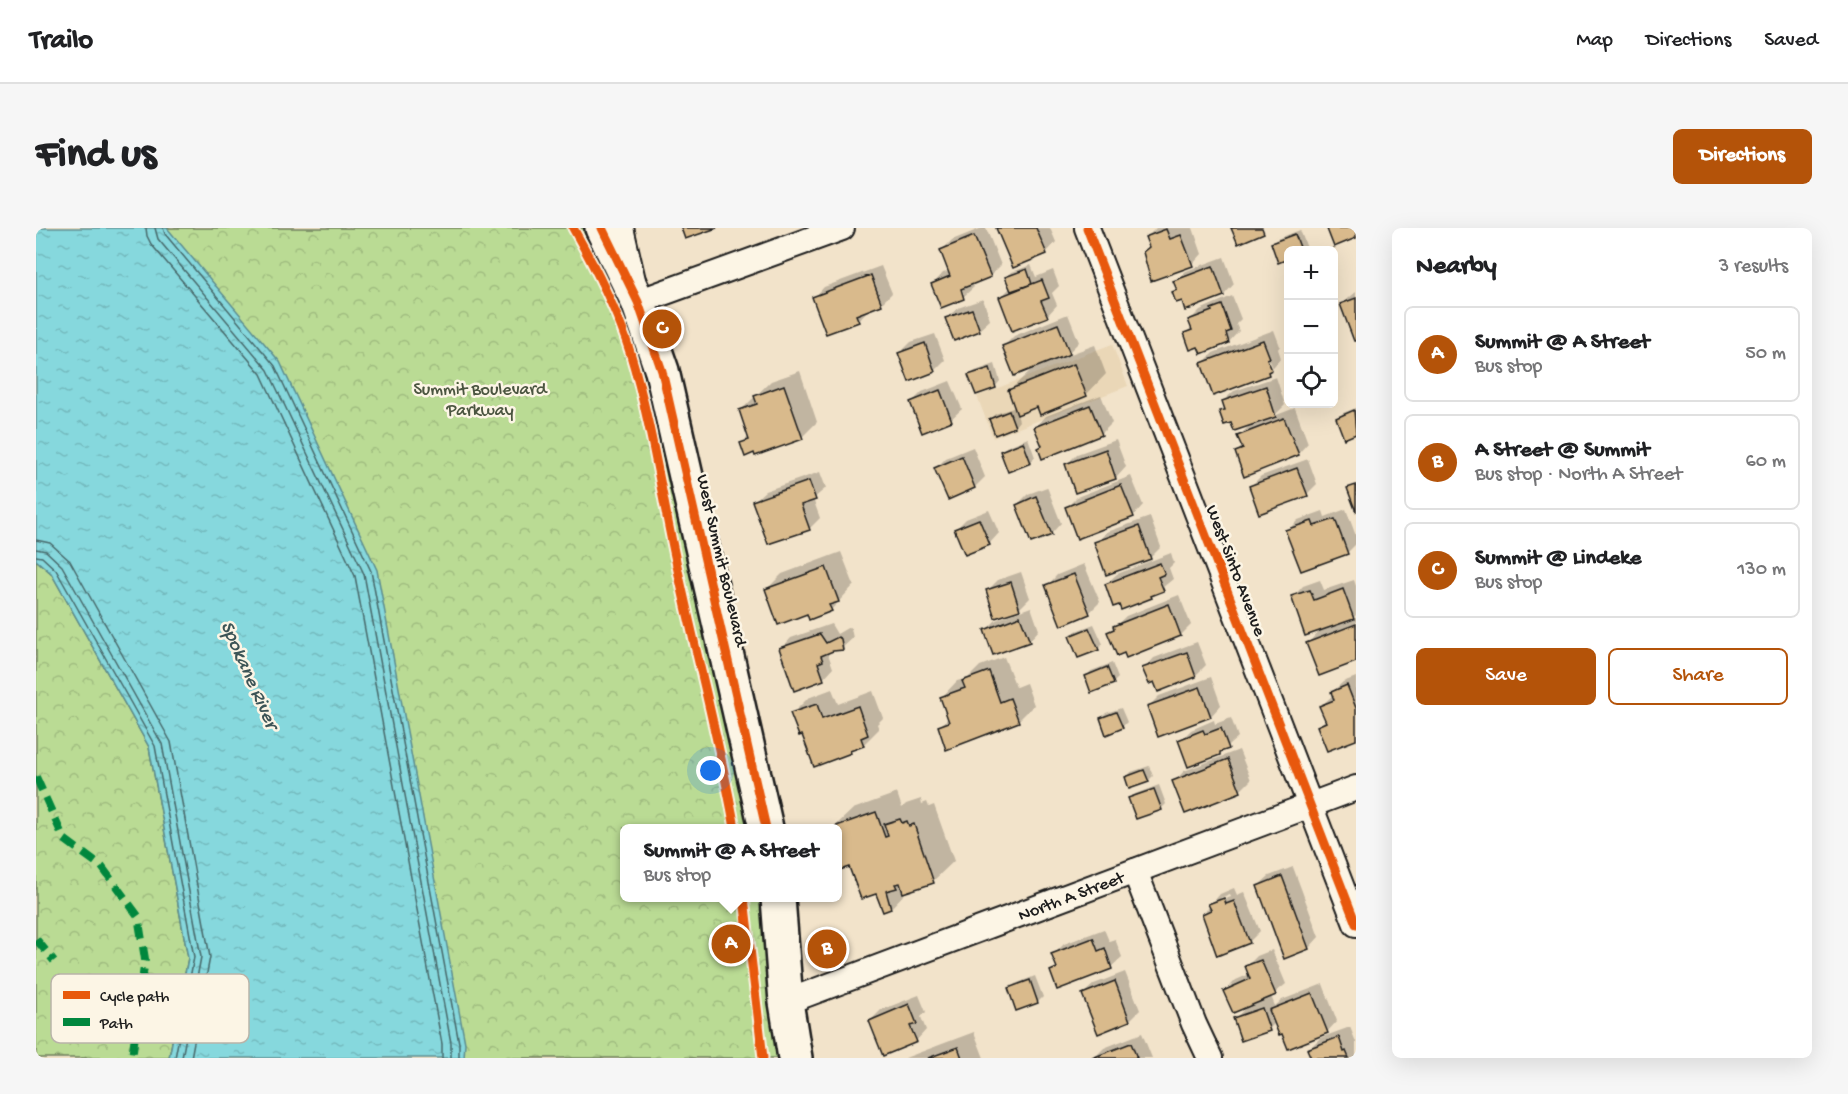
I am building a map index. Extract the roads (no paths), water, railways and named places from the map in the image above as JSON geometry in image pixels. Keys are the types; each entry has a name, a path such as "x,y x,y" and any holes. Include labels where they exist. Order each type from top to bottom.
{"street":[{"name":"West Summit Boulevard","path":"602,228 638,302 662,371 765,824"},
{"path":"621,228 638,302 842,228"},
{"name":"West Sinto Avenue","path":"1087,228 1356,924"},
{"name":"North A Street","path":"786,1002 1356,788"},
{"path":"1135,871 1194,1024 1210,1058"},
{"path":"778,902 786,1002 795,1058"}],"water":[{"name":"Spokane River","path":"36,228 167,228 280,362 377,570 465,1043 464,1058 169,1058 172,1043 249,1043 249,974 185,974 188,958 149,747 51,573 36,560"}],"place":[{"name":"Summit @ Lindeke","path":"662,329"},
{"name":"Summit @ A Street","path":"731,944"},
{"name":"A Street @ Summit","path":"827,949"}],"park label":[{"name":"Summit Boulevard Parkway","path":"480,398"}]}
